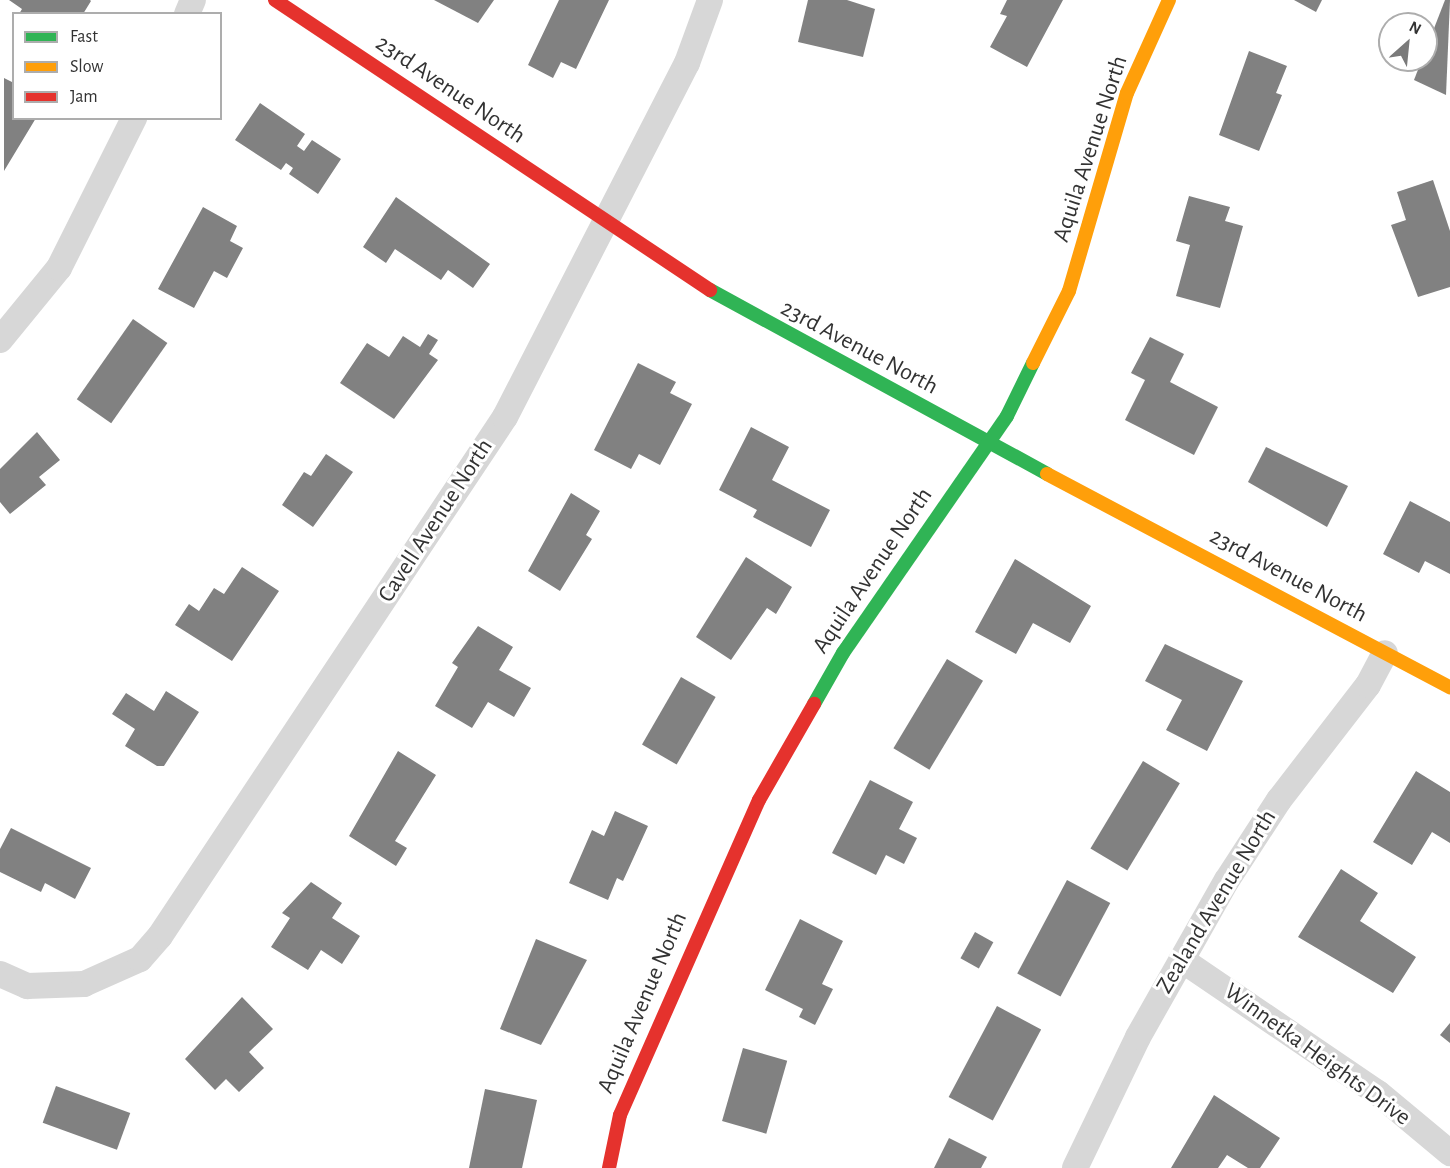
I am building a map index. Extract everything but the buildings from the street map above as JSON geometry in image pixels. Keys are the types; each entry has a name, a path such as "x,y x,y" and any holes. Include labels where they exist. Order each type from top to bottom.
{"street":[{"name":"23rd Avenue North","path":"276,0 749,316 1450,687"},
{"name":"Cavell Avenue North","path":"0,974 27,986 84,984 140,959 160,936 505,417 603,220 687,63 710,0"},
{"name":"Aquila Avenue North","path":"609,1168 620,1115 759,800 843,653 1007,416 1069,291 1127,93 1169,0"},
{"path":"0,340 59,268 133,120"},
{"name":"Zealand Avenue North","path":"1076,1168 1101,1108 1182,960 1279,800 1368,685 1385,652"},
{"name":"Winnetka Heights Drive","path":"1182,960 1378,1093 1450,1154"}],"traffic: fast":[{"path":"710,290 1047,474"},
{"path":"814,704 843,653 1007,416 1033,363"}],"traffic: slow":[{"path":"1033,363 1069,291 1127,93 1169,0"},
{"path":"1047,474 1450,687"}],"traffic: jam":[{"path":"275,0 710,290"},
{"path":"609,1168 620,1115 759,800 814,704"}]}
